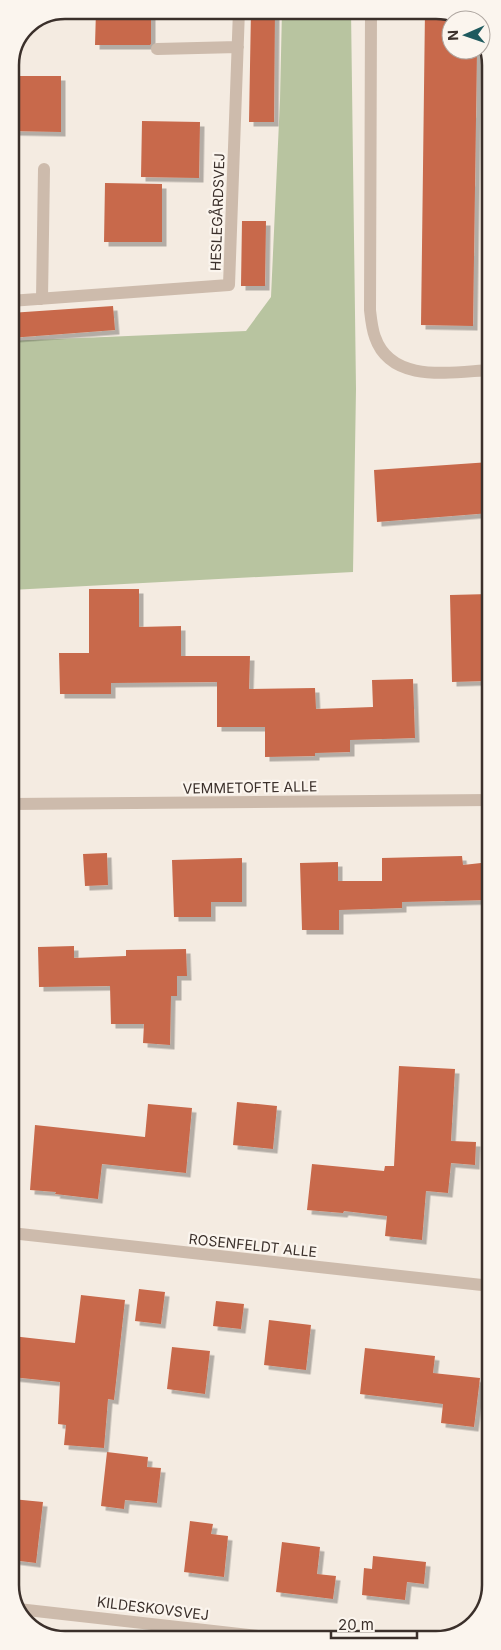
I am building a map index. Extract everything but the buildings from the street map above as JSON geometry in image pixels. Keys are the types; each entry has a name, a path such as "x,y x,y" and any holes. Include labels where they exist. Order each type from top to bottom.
{"street":[{"name":"HESLEGÅRDSVEJ","path":"19,300 229,285 239,19"},
{"path":"371,19 370,310 375,338 386,355 403,368 428,373 482,370"},
{"path":"157,49 238,47"},
{"path":"42,299 44,169"},
{"name":"VEMMETOFTE ALLE","path":"19,804 482,800"},
{"name":"ROSENFELDT ALLE","path":"19,1234 482,1285"},
{"name":"KILDESKOVSVEJ","path":"26,1610 214,1631"}],"green space":[{"path":"282,19 351,19 356,389 353,572 19,590 19,341 246,331 271,297"}]}
